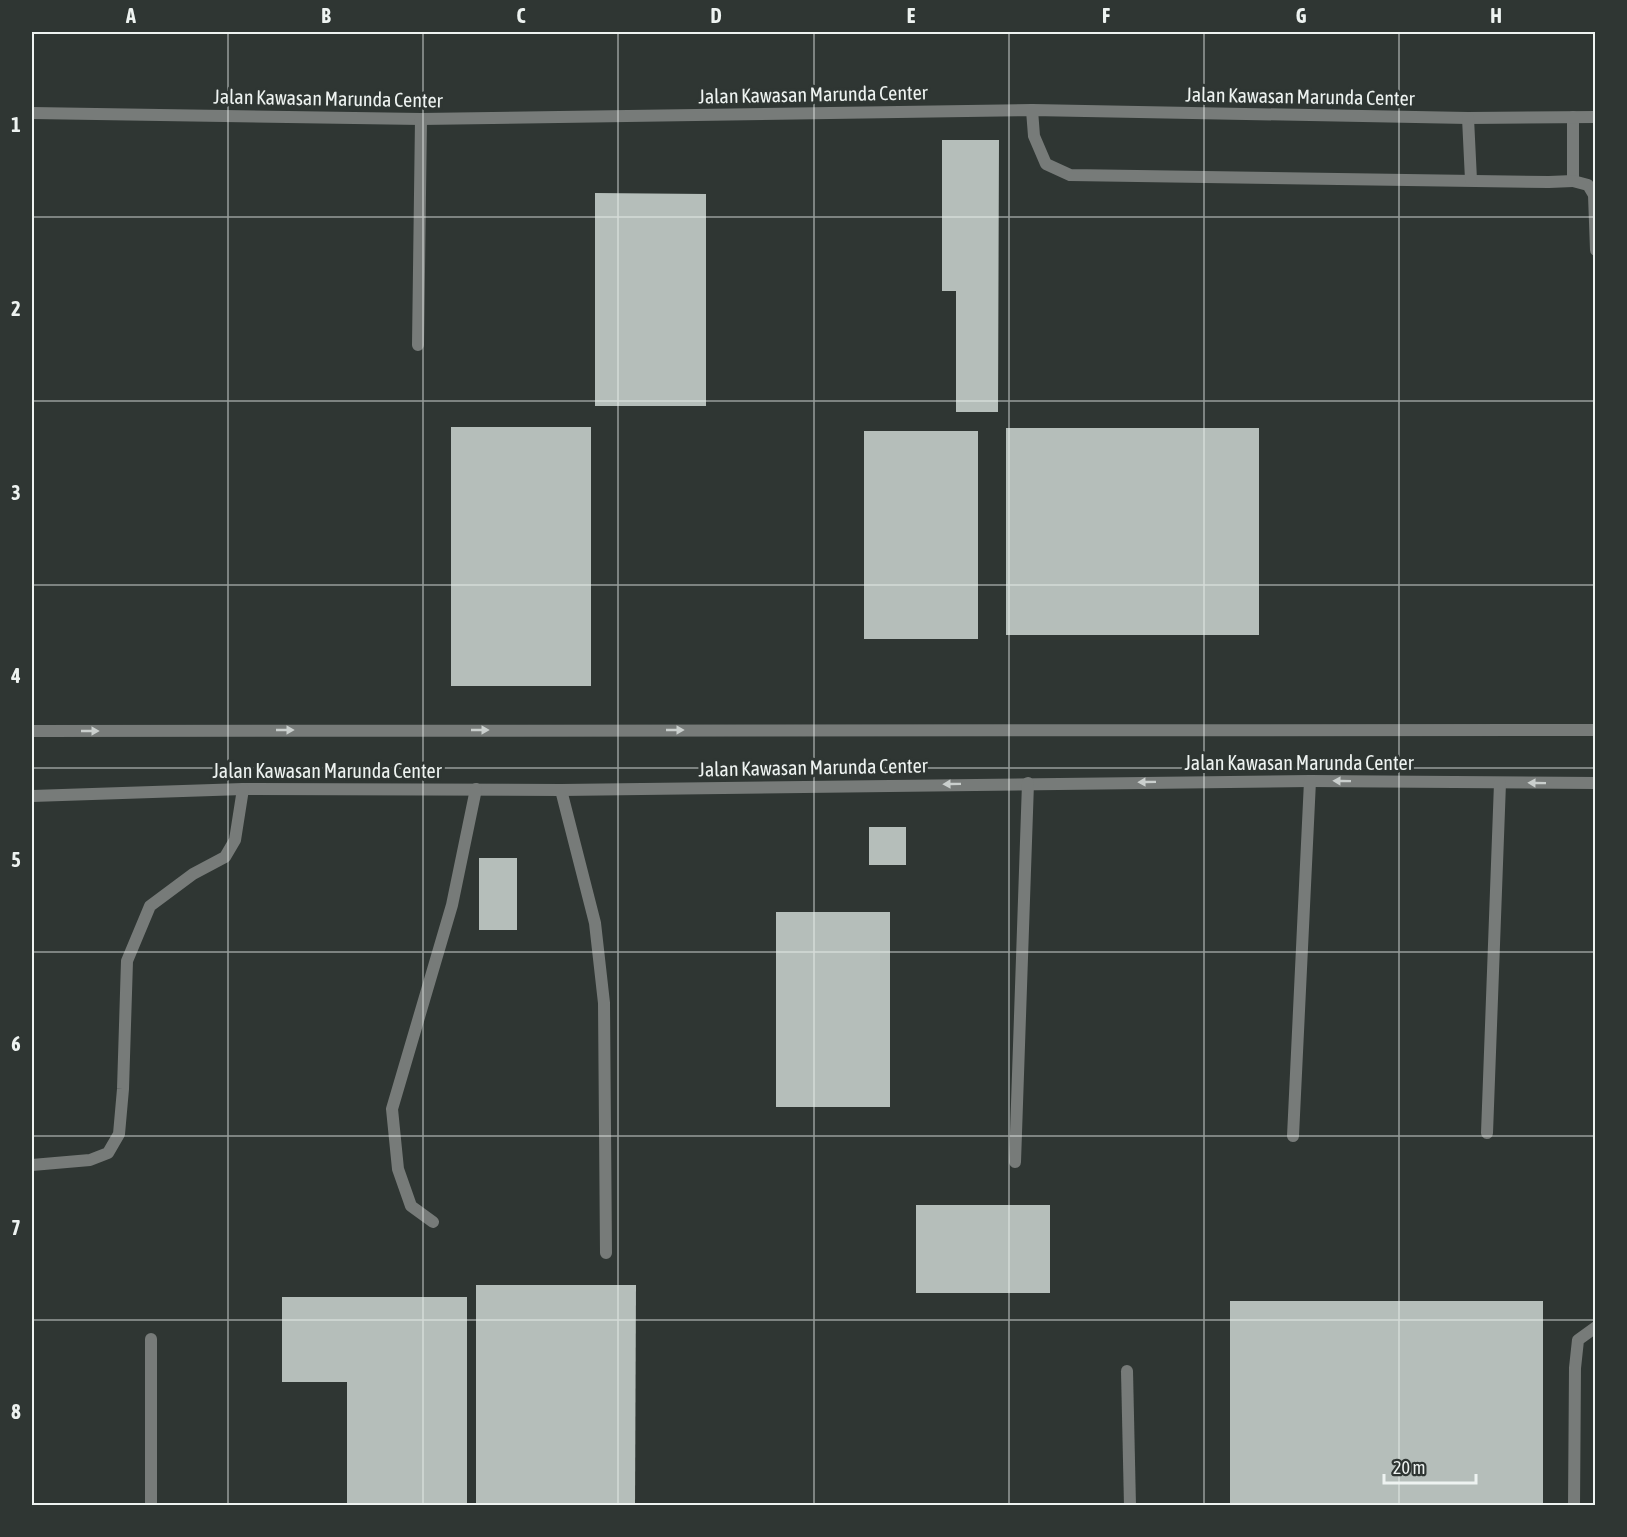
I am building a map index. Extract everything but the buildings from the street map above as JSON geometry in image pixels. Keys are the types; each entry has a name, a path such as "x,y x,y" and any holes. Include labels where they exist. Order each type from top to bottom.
{"lane":[{"name":"Jalan Kawasan Marunda Center","path":"32,113 422,119 1032,110 1468,118 1596,117"},
{"path":"1032,110 1034,135 1046,164 1070,176 1471,180 1588,184 1594,195 1596,250"},
{"path":"1573,117 1573,182"},
{"path":"1468,118 1471,180"},
{"path":"418,345 422,119"},
{"name":"Jalan Kawasan Marunda Center","path":"32,730 1596,730"},
{"name":"Jalan Kawasan Marunda Center","path":"32,796 243,789 561,790 1310,781 1596,783"},
{"path":"1293,1136 1310,781"},
{"path":"1014,1162 1028,783"},
{"path":"1487,1133 1500,783"},
{"path":"32,1166 90,1160 108,1153 119,1134 123,1089 127,961 150,906 193,873 225,857 235,840 243,789"},
{"path":"433,1222 411,1206 398,1168 392,1109 452,905 476,789"},
{"path":"561,790 595,923 604,1003 606,1253"},
{"path":"1574,1506 1575,1368 1578,1340 1592,1327 1596,1327"},
{"path":"151,1339 151,1506"},
{"path":"1127,1371 1130,1506"}]}
